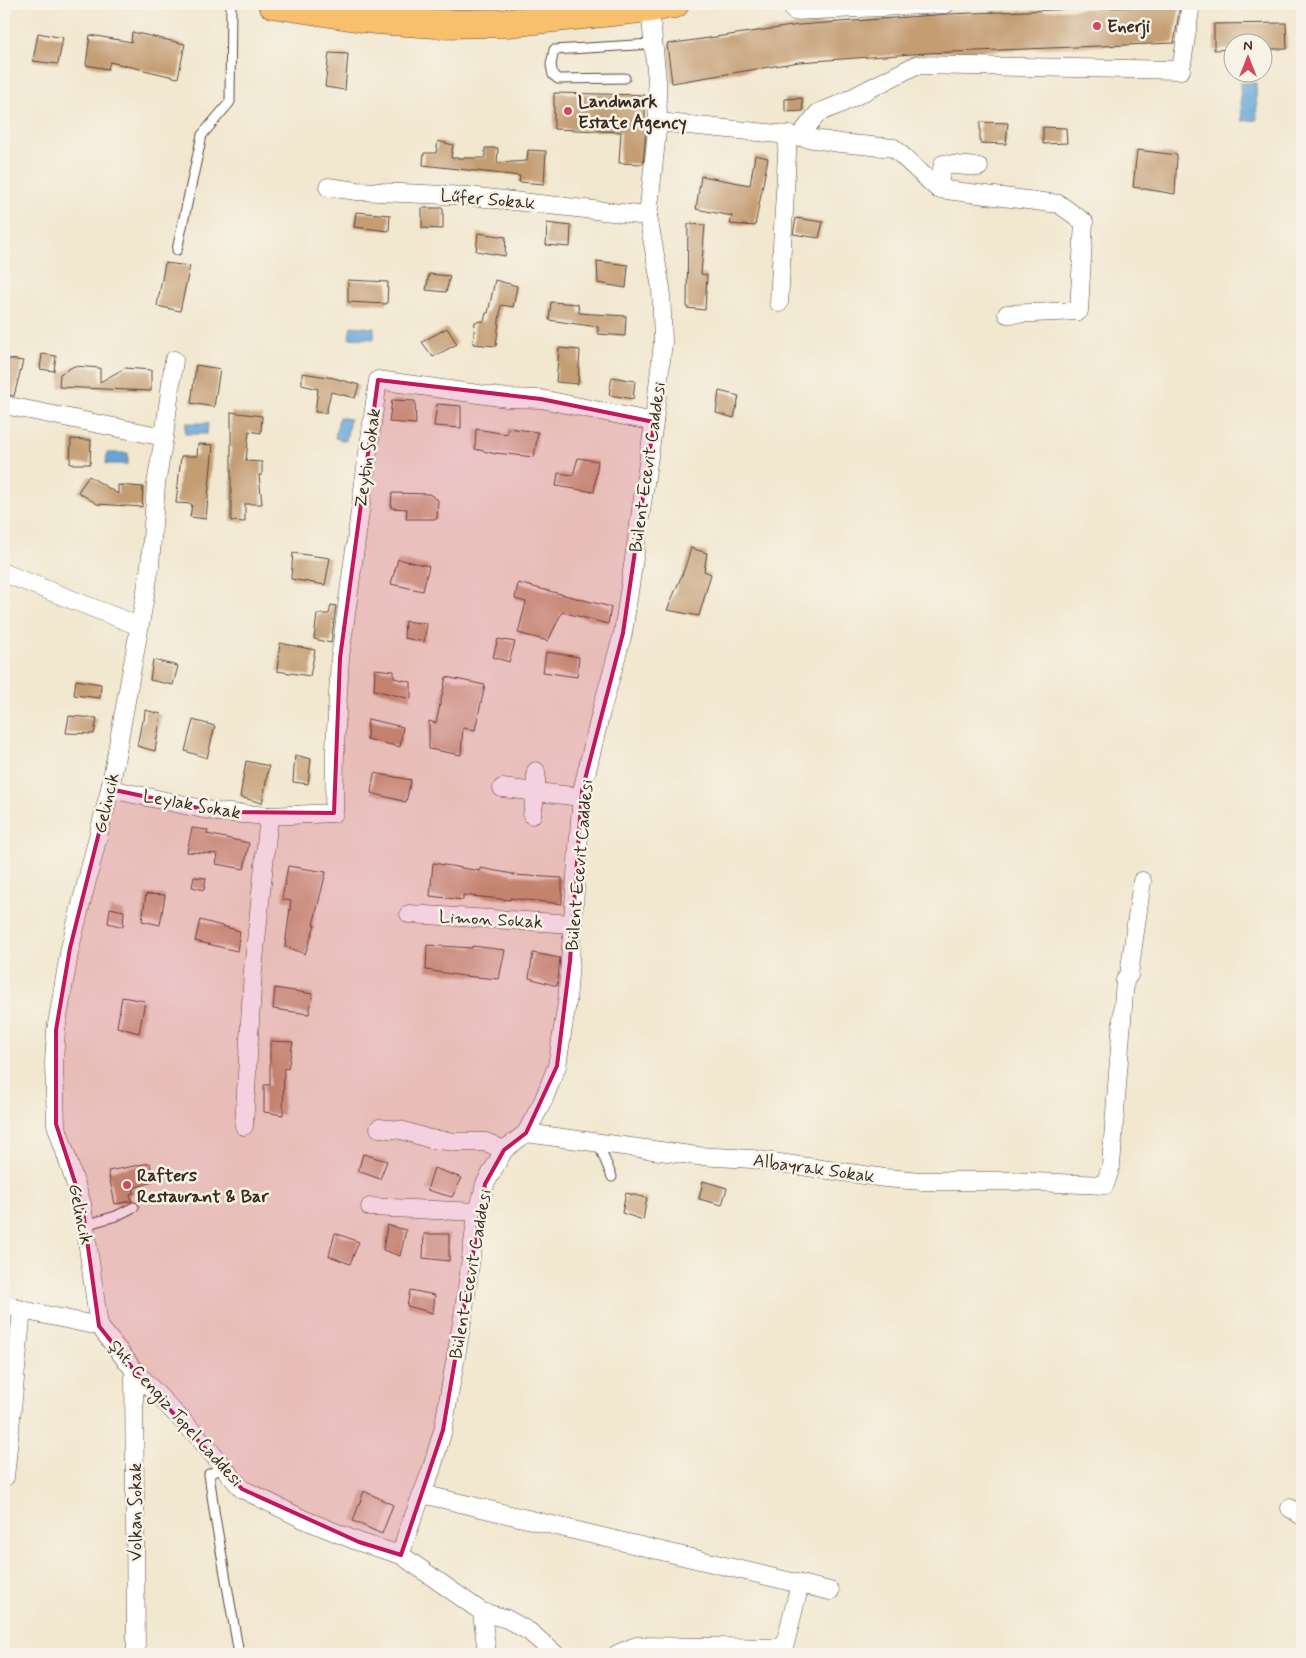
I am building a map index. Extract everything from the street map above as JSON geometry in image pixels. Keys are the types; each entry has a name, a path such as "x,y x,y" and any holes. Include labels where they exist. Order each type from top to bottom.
{"main road":[{"path":"272,4 375,20 428,24 507,23 533,16 657,5"}],"street":[{"path":"794,12 946,4"},
{"path":"780,303 794,136 818,113 916,66 1181,70 1191,4"},
{"name":"Bülent Ecevit Caddesi","path":"401,1555 443,1430 463,1316 478,1212 485,1184 504,1150 526,1133 544,1101 557,1066 567,1002 574,924 581,797 601,712 623,633 654,422 663,342 661,288 648,216 658,122 657,81 652,44 657,5"},
{"path":"658,122 894,148 938,189 1059,204 1084,222 1079,312 1007,314"},
{"path":"938,189 943,164 979,167"},
{"name":"Lűfer Sokak","path":"328,187 357,191 468,196 648,216"},
{"name":"Gelincik","path":"99,1326 79,1191 56,1124 54,1063 56,1030 70,948 110,789 150,566 156,484 174,360"},
{"name":"Zeytin Sokak","path":"334,814 340,658 378,380 507,398 541,399 654,422"},
{"path":"4,405 164,437"},
{"path":"4,573 139,626"},
{"path":"532,815 536,792 536,771"},
{"path":"502,788 581,797"},
{"name":"Leylak Sokak","path":"110,789 217,812 269,816 334,814"},
{"path":"244,1126 253,970 269,816"},
{"name":"Albayrak Sokak","path":"526,1133 698,1156 752,1159 885,1178 922,1181 1010,1181 1105,1185 1111,1166 1125,980 1129,976 1142,881"},
{"name":"Limon Sokak","path":"409,914 574,924"},
{"path":"379,1128 401,1130 430,1139 456,1142 486,1142 504,1150"},
{"path":"370,1207 478,1212"},
{"name":"Şht. Cengiz Topel Caddesi","path":"4,1304 22,1310 99,1326 134,1370 199,1438 242,1489 271,1504 359,1542 401,1555"},
{"path":"5,1477 22,1310"},
{"name":"Volkan Sokak","path":"134,1370 136,1654"},
{"path":"422,1494 830,1591"},
{"path":"401,1555 482,1612 507,1619 530,1632 555,1654"},
{"path":"617,1654 636,1646 784,1648 800,1584"},
{"path":"482,1612 487,1654"}],"lane":[{"path":"177,250 202,135 230,102 231,4"},
{"path":"624,78 558,79 553,76 551,65 554,50 652,44"},
{"path":"598,1143 612,1177"},
{"path":"85,1225 116,1216 134,1207"},
{"path":"223,1468 209,1474 239,1654"}],"highlighted area":[{"path":"378,380 541,399 654,422 623,633 582,791 570,961 557,1066 526,1133 504,1150 485,1184 443,1430 401,1555 359,1542 242,1489 134,1370 99,1326 82,1204 56,1124 56,1030 70,948 110,789 217,812 334,813 340,658"}],"water":[{"path":"1240,83 1256,83 1257,120 1242,121"},
{"path":"351,326 374,328 374,339 349,338"},
{"path":"339,417 350,419 346,441 335,438"},
{"path":"186,423 208,423 207,434 185,434"},
{"path":"107,453 128,453 128,464 106,464"}],"building":[{"path":"1180,5 1174,43 927,53 799,62 672,83 667,44 799,25 948,14"},
{"path":"1286,23 1287,49 1274,49 1274,32 1224,32 1224,50 1214,50 1214,24"},
{"path":"132,32 185,44 178,78 110,62 108,69 86,65 90,35 131,42"},
{"path":"38,33 63,38 58,64 33,61"},
{"path":"329,53 348,54 345,90 325,87"},
{"path":"554,93 645,95 646,131 643,164 619,163 621,132 554,129"},
{"path":"802,98 803,111 785,112 785,99"},
{"path":"980,122 1008,123 1006,144 980,143"},
{"path":"1043,127 1066,128 1067,143 1043,144"},
{"path":"438,141 453,145 451,158 485,158 485,148 498,148 497,163 527,161 528,150 546,151 544,184 519,182 520,176 423,165 424,153 436,153"},
{"path":"1137,150 1177,155 1175,194 1133,187"},
{"path":"755,155 768,158 755,226 730,224 732,216 696,209 701,176 750,185"},
{"path":"422,208 443,208 443,229 422,228"},
{"path":"356,212 390,215 389,231 354,227"},
{"path":"796,218 823,222 819,238 793,234"},
{"path":"547,223 571,226 570,247 546,245"},
{"path":"688,224 705,225 701,274 707,275 705,310 687,308"},
{"path":"478,233 506,237 505,256 476,251"},
{"path":"597,261 628,265 626,288 598,283"},
{"path":"165,263 190,266 180,311 157,306"},
{"path":"429,274 450,276 446,292 426,290"},
{"path":"348,280 388,282 387,304 348,302"},
{"path":"495,280 517,286 513,307 501,305 496,346 473,344 475,322 484,321 486,313 488,313"},
{"path":"551,302 578,304 579,313 626,316 625,336 598,334 598,327 549,320"},
{"path":"447,328 457,344 433,357 422,342"},
{"path":"559,348 580,350 578,384 556,382"},
{"path":"42,354 56,356 54,371 40,369"},
{"path":"4,358 23,361 14,396 4,395"},
{"path":"196,365 220,369 214,407 191,403"},
{"path":"74,366 100,368 100,382 125,368 151,370 151,391 59,387 60,374"},
{"path":"302,373 334,378 359,385 355,398 331,392 326,413 315,412 318,389 302,385"},
{"path":"612,377 635,381 633,399 609,395"},
{"path":"719,391 739,396 734,418 716,413"},
{"path":"392,400 415,401 416,424 389,422"},
{"path":"437,404 461,406 461,428 434,426"},
{"path":"231,412 262,416 261,433 249,431 246,461 262,462 262,475 259,475 262,504 245,504 245,522 231,521"},
{"path":"508,428 538,432 534,457 496,454 475,449 476,429 507,434"},
{"path":"71,439 91,440 90,464 70,464"},
{"path":"198,444 213,445 206,519 190,517 192,504 176,503 181,456 197,456"},
{"path":"578,458 598,461 594,492 556,486 558,473 573,475"},
{"path":"89,476 118,494 118,485 143,487 142,507 97,504 78,492"},
{"path":"392,493 429,494 438,500 437,519 406,519 407,509 391,508"},
{"path":"691,548 707,553 704,571 711,574 699,616 667,610"},
{"path":"293,553 330,558 325,585 291,579"},
{"path":"398,559 429,566 423,591 391,584"},
{"path":"518,583 611,607 608,624 562,612 548,641 518,633 526,602 515,599"},
{"path":"331,605 336,606 331,643 314,639 317,614 329,614"},
{"path":"405,621 427,624 424,642 404,638"},
{"path":"498,639 515,642 509,662 493,657"},
{"path":"280,643 315,650 310,676 277,671"},
{"path":"546,652 579,657 577,677 543,672"},
{"path":"153,660 178,666 173,685 150,680"},
{"path":"375,669 394,671 394,678 411,682 411,699 374,690"},
{"path":"446,677 485,685 475,730 463,728 461,755 429,749 429,721 436,723"},
{"path":"76,680 101,684 100,698 74,695"},
{"path":"145,710 161,714 155,751 137,746"},
{"path":"69,716 97,718 94,734 66,733"},
{"path":"368,719 403,727 400,747 367,739"},
{"path":"193,720 215,726 207,758 185,751"},
{"path":"295,755 311,759 308,784 293,782"},
{"path":"246,761 269,766 262,803 240,797"},
{"path":"374,773 411,780 406,802 371,793"},
{"path":"192,828 208,830 207,834 249,843 244,869 216,864 218,854 187,852"},
{"path":"433,863 480,871 480,868 513,875 562,878 562,904 463,895 463,900 430,896"},
{"path":"288,866 326,872 313,925 315,925 305,954 285,946 291,901 282,899"},
{"path":"194,877 206,878 204,890 192,887"},
{"path":"146,894 165,895 160,925 142,921"},
{"path":"110,908 124,911 123,927 108,923"},
{"path":"200,920 240,931 237,951 195,941"},
{"path":"427,945 472,948 472,946 505,950 499,979 426,970"},
{"path":"533,953 560,958 557,986 529,978"},
{"path":"275,988 313,994 309,1014 273,1009"},
{"path":"122,997 145,1001 139,1033 117,1027"},
{"path":"270,1041 293,1042 288,1069 284,1068 283,1115 264,1112 264,1085 270,1085"},
{"path":"363,1154 387,1161 380,1179 358,1171"},
{"name":"Rafters Restaurant & Bar","path":"150,1163 153,1182 133,1188 134,1193 130,1194 132,1201 115,1204 108,1171"},
{"path":"434,1168 462,1178 452,1197 427,1190"},
{"path":"703,1181 727,1188 722,1205 699,1199"},
{"path":"626,1193 647,1198 643,1220 622,1213"},
{"path":"387,1225 406,1230 400,1256 383,1250"},
{"path":"335,1233 359,1242 350,1264 329,1256"},
{"path":"424,1234 449,1234 449,1261 423,1258"},
{"path":"410,1290 435,1295 433,1313 407,1306"},
{"path":"364,1491 393,1505 382,1534 353,1521"}],"place":[{"name":"Enerji","path":"1097,26"},
{"name":"Landmark Estate Agency","path":"568,111"},
{"name":"Rafters Restaurant & Bar","path":"127,1185"}]}
